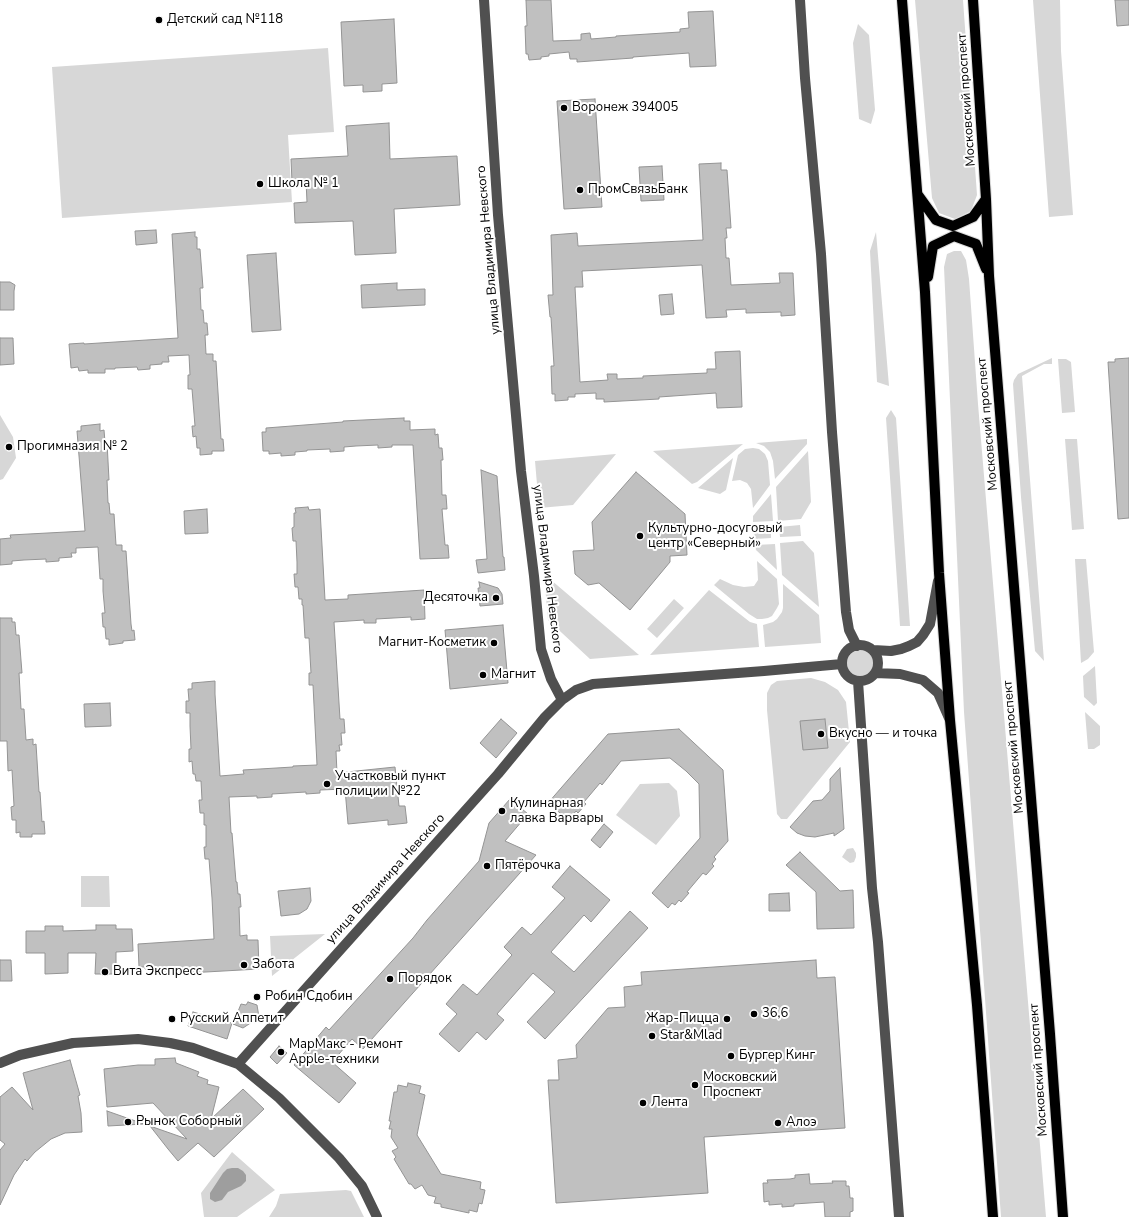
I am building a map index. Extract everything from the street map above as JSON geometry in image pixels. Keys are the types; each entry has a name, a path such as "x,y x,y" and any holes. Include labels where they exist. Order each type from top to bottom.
{"main road":[{"name":"Московский проспект","path":"902,0 925,292 939,573 950,720 977,1005 993,1217"},
{"name":"Московский проспект","path":"973,0 986,199 989,276 1050,1034 1063,1217"},
{"path":"918,195 936,220 953,226 973,216 986,199"},
{"name":"Московский проспект","path":"925,292 933,246 954,236 976,244 989,276"}],"street":[{"name":"улица Владимира Невского","path":"238,1064 498,774 545,717 562,700 551,679 541,649 521,471 498,215 484,0"},
{"path":"800,0 805,78 821,254 832,432 846,612 849,630 857,646"},
{"path":"873,650 878,659 878,664 875,673 868,679 858,681 849,677 845,673 842,664 843,659 847,651 857,646 868,647 873,650 891,651 901,649 917,642 930,624 939,573"},
{"path":"562,700 576,690 593,684 764,672 842,664"},
{"path":"875,673 900,674 923,680 938,693 950,720"},
{"path":"858,681 899,1217"},
{"path":"0,1063 20,1055 73,1044 138,1039 185,1046 238,1064 280,1098 340,1158 362,1186 377,1217"}],"shaded area":[{"path":"915,0 963,0 977,195 971,211 955,219 939,213 932,198"},
{"path":"1033,0 1060,0 1061,51 1073,215 1049,217"},
{"path":"858,24 869,35 875,110 871,124 859,119 853,43"},
{"path":"328,48 334,132 288,135 292,202 62,218 52,67"},
{"path":"876,232 889,386 877,382 870,251"},
{"path":"954,251 961,251 966,260 969,279 978,404 1046,1217 1001,1217 964,712 944,267 947,254"},
{"path":"1052,358 1052,364 1044,364 1022,376 1044,661 1035,651 1021,497 1013,384 1018,374"},
{"path":"1058,359 1066,359 1071,362 1075,412 1062,413"},
{"path":"891,410 896,418 910,626 900,626 886,418"},
{"name":"Прогимназия № 2","path":"0,415 13,437 16,458 3,479 0,480"},
{"path":"807,439 807,444 775,479 773,461 770,452 764,446 756,443"},
{"path":"1065,439 1077,439 1084,529 1072,530"},
{"path":"743,444 697,482 692,484 653,451"},
{"path":"745,449 759,449 765,454 768,461 770,485 753,508 751,489 747,483 740,480 732,481 738,455"},
{"path":"808,451 811,502 801,519 778,521 776,487"},
{"path":"616,454 573,505 539,508 535,461"},
{"path":"733,458 726,490 720,494 698,488"},
{"path":"771,494 773,521 753,522 753,516"},
{"path":"800,525 801,536 780,537 779,527"},
{"path":"771,529 771,538 755,539 754,530"},
{"path":"803,541 814,553 819,607 782,575 780,543"},
{"path":"775,544 777,570 756,550 755,545"},
{"path":"1075,559 1086,559 1094,652 1088,659 1081,663"},
{"path":"757,561 777,579 779,604 772,616 762,619 757,619 749,614 714,585 720,579 733,585 744,587 754,586 758,580"},
{"path":"544,574 639,655 590,659 548,620"},
{"path":"783,584 819,615 821,643 765,647 763,625 773,622 782,612"},
{"path":"709,590 750,622 757,624 759,647 650,655"},
{"path":"674,599 684,608 657,638 647,629"},
{"path":"860,650 869,654 873,663 869,672 860,676 851,672 847,663 851,654"},
{"path":"1095,666 1097,703 1094,706 1084,697 1083,676"},
{"path":"811,678 825,682 838,690 846,702 850,742 787,819 781,819 777,814 767,710 767,693 771,685 777,681"},
{"path":"1085,712 1100,726 1100,745 1094,749 1088,749"},
{"path":"669,783 677,791 680,816 656,845 616,815 640,784"},
{"path":"853,848 856,853 856,857 854,862 850,863 842,857 847,849"},
{"path":"81,876 109,876 110,907 81,907"},
{"path":"325,934 272,976 270,936"},
{"path":"232,1152 275,1190 237,1217 204,1217 201,1193"},
{"path":"238,1168 243,1171 246,1175 246,1181 241,1186 228,1192 222,1200 215,1202 210,1199 210,1193 223,1173 227,1169"},
{"path":"346,1190 351,1191 364,1217 269,1217 276,1206 280,1194"}],"building":[{"path":"526,0 551,0 553,41 581,40 581,34 590,33 591,39 680,32 680,29 689,28 688,12 713,11 716,66 690,67 689,53 577,62 577,59 570,59 569,52 549,54 549,56 541,57 541,59 529,60 528,54 526,54"},
{"path":"1115,0 1129,0 1129,25 1117,26"},
{"path":"394,19 397,83 382,84 382,91 363,92 363,85 344,86 341,22"},
{"path":"595,99 602,207 564,209 557,101"},
{"path":"389,123 390,159 457,156 460,205 394,209 396,253 355,255 353,221 295,223 294,203 307,202 306,181 292,182 291,159 348,156 346,126"},
{"path":"721,163 721,170 727,170 731,228 726,228 727,238 725,238 726,258 729,258 731,285 780,283 779,273 793,273 795,315 781,316 781,312 746,313 746,309 726,310 727,317 706,318 702,265 582,271 583,287 575,287 580,382 608,380 607,374 617,374 617,379 643,378 643,376 707,373 707,369 716,369 715,352 740,351 742,407 717,408 716,393 659,397 659,399 604,402 604,399 596,399 596,393 575,394 575,397 568,397 568,400 555,401 555,394 552,394 551,366 554,366 548,295 553,295 551,235 577,233 578,246 703,240 699,164"},
{"path":"662,166 664,200 641,201 639,167"},
{"path":"156,230 157,243 136,245 135,231"},
{"path":"195,232 195,237 197,237 197,249 200,249 203,288 200,288 201,310 203,310 204,323 207,323 208,335 205,335 206,354 213,354 213,361 216,361 221,439 223,439 224,451 212,451 212,454 200,455 200,448 197,448 196,436 193,437 192,426 195,426 192,389 188,389 188,375 190,375 189,355 168,356 169,362 150,365 150,369 138,370 137,367 115,368 105,369 105,373 88,373 88,370 79,371 78,367 71,368 69,344 178,338 172,234"},
{"path":"276,253 281,330 252,332 247,255"},
{"path":"0,282 10,282 15,285 14,310 0,310"},
{"path":"397,283 397,290 425,289 425,305 362,308 361,285"},
{"path":"672,294 674,314 661,315 659,295"},
{"path":"0,338 13,338 14,364 0,365"},
{"path":"1129,358 1129,518 1118,519 1108,362 1115,362 1115,359"},
{"path":"404,418 404,421 410,421 410,430 435,429 435,435 438,434 439,448 442,448 443,460 441,460 442,495 446,495 447,509 442,509 445,545 448,545 449,558 420,559 413,445 392,445 392,447 378,448 378,445 344,447 344,451 330,452 330,449 307,450 295,452 295,455 281,456 281,453 269,454 269,451 263,451 262,432 266,432 266,428 343,421"},
{"path":"100,424 100,431 104,430 105,442 107,442 109,480 107,480 108,503 110,514 114,514 116,545 122,545 122,551 126,551 131,624 132,631 134,630 135,640 123,641 123,643 109,645 109,639 106,639 105,627 103,627 102,613 105,613 103,579 100,579 98,547 76,548 76,553 71,553 72,557 59,558 59,561 46,562 46,559 24,560 12,561 12,564 0,565 0,539 11,538 10,535 85,531 77,431 81,431 81,426"},
{"path":"481,470 497,476 505,570 478,573 476,560 487,559"},
{"name":"Культурно-досуговый центр «Северный»","path":"636,472 685,514 687,555 670,556 670,562 630,610 599,583 588,585 575,574 573,551 594,550 592,522"},
{"path":"308,507 309,510 320,509 325,600 348,599 348,595 424,590 425,619 411,620 411,617 376,619 376,623 364,623 364,620 334,622 340,719 344,719 345,733 341,733 342,745 339,745 340,751 336,751 337,773 395,767 399,806 405,806 407,823 388,825 388,820 348,824 345,789 320,790 320,793 306,794 306,792 272,794 272,797 229,797 236,882 238,894 240,894 240,936 247,935 247,940 258,940 259,969 170,974 170,971 158,971 158,969 145,969 145,967 139,967 138,944 214,939 209,859 205,859 204,847 206,847 206,825 204,825 204,813 200,813 199,800 202,800 201,781 196,781 195,774 193,774 192,761 189,762 189,749 191,749 190,713 186,713 186,701 189,701 188,689 192,689 192,683 215,681 220,776 244,774 243,770 317,765 313,685 309,685 309,673 311,673 309,638 305,638 302,599 299,599 298,587 295,587 294,574 297,574 296,541 293,541 292,528 294,527 294,513 296,513 295,508"},
{"path":"207,509 208,533 185,534 184,511"},
{"path":"479,582 498,588 502,594 503,604 480,606 478,588 480,588"},
{"path":"0,618 12,618 12,622 15,622 16,635 19,635 22,673 19,673 21,709 24,709 26,740 33,739 33,745 36,744 42,822 44,821 45,834 32,834 32,837 20,837 20,832 16,833 16,820 12,820 11,807 14,806 12,770 8,771 7,741 0,741"},
{"path":"503,625 508,683 450,689 445,630"},
{"path":"110,703 111,726 85,727 84,704"},
{"path":"501,719 517,733 496,758 480,743"},
{"path":"825,719 828,748 803,750 800,721"},
{"path":"679,729 723,770 728,841 714,857 716,859 712,864 714,866 706,875 703,873 687,892 689,893 681,902 679,900 675,905 672,903 668,908 652,893 700,838 699,784 686,771 670,758 621,761 602,785 600,783 584,802 586,804 578,813 576,811 572,816 569,814 566,818 548,803 608,734"},
{"path":"840,768 844,829 834,836 834,833 815,837 797,833 790,827 813,801 822,800 830,791 830,779"},
{"path":"510,799 528,814 505,841 536,855 363,1049 352,1039 332,1062 356,1083 339,1103 294,1065 326,1027 329,1030 413,938 479,861 489,823"},
{"path":"604,824 613,832 600,848 591,840"},
{"path":"800,852 840,891 853,890 854,928 817,929 816,892 786,865"},
{"path":"570,866 610,900 591,922 584,915 551,952 574,972 630,911 648,928 545,1039 527,1022 555,992 533,973 497,1014 504,1020 486,1040 477,1032 459,1052 439,1034 457,1014 446,1004 463,984 477,995 512,955 504,947 522,927 531,935 565,898 552,887"},
{"path":"310,888 311,901 307,909 299,914 281,916 278,891"},
{"path":"789,893 790,911 769,911 769,894"},
{"path":"96,925 116,925 116,929 132,929 133,951 116,952 116,974 95,974 96,953 68,953 68,973 45,974 45,953 26,953 26,931 45,931 45,926 63,926 63,931 96,930"},
{"path":"0,960 11,960 12,981 0,981"},
{"name":"Московский Проспект","path":"816,960 817,978 835,977 845,1128 704,1137 708,1193 556,1203 548,1080 559,1080 558,1060 577,1058 576,1045 608,1008 625,1007 624,987 642,985 641,972"},
{"path":"248,1002 257,1005 259,1017 256,1023 252,1022 243,1028 233,1024 241,1004 246,1005"},
{"path":"193,1012 232,1023 227,1039 188,1026"},
{"path":"279,1046 287,1053 277,1064 270,1057"},
{"path":"175,1058 176,1063 199,1072 197,1076 208,1080 207,1084 219,1087 211,1119 243,1089 264,1109 214,1157 198,1143 178,1161 150,1126 187,1139 153,1103 107,1107 104,1069 138,1065 155,1065 155,1059"},
{"path":"70,1060 80,1095 78,1096 82,1132 65,1133 51,1139 35,1152 27,1161 25,1159 14,1175 0,1205 0,1150 5,1144 0,1140 0,1097 12,1087 33,1110 23,1073"},
{"path":"408,1083 421,1086 419,1093 425,1095 417,1135 441,1174 481,1182 480,1189 485,1190 482,1204 479,1203 477,1212 469,1210 469,1213 441,1207 441,1204 434,1203 436,1197 428,1195 422,1185 415,1189 411,1184 409,1184 394,1159 396,1157 392,1151 398,1148 391,1137 392,1129 389,1129 391,1121 389,1121 394,1092 397,1092 398,1085 407,1087"},
{"path":"107,1111 144,1124 108,1126"},
{"path":"809,1174 810,1184 846,1181 846,1186 849,1186 850,1198 853,1198 853,1211 850,1212 850,1217 825,1217 824,1202 794,1204 794,1206 782,1207 782,1204 769,1205 769,1201 764,1202 763,1183 768,1183 767,1180 790,1179 795,1178 795,1175"}],"place":[{"name":"Детский сад №118","path":"159,20"},
{"name":"Воронеж 394005","path":"564,108"},
{"name":"Школа № 1","path":"260,184"},
{"name":"ПромСвязьБанк","path":"580,190"},
{"name":"Прогимназия № 2","path":"9,447"},
{"name":"Культурно-досуговый центр «Северный»","path":"640,536"},
{"name":"Десяточка","path":"496,598"},
{"name":"Магнит-Косметик","path":"494,643"},
{"name":"Магнит","path":"483,675"},
{"name":"Вкусно — и точка","path":"821,734"},
{"name":"Участковый пункт полиции №22","path":"327,784"},
{"name":"Кулинарная лавка Варвары","path":"502,811"},
{"name":"Пятёрочка","path":"487,866"},
{"name":"Забота","path":"244,965"},
{"name":"Вита Экспресс","path":"105,972"},
{"name":"Порядок","path":"390,979"},
{"name":"Робин Сдобин","path":"257,997"},
{"name":"36,6","path":"754,1014"},
{"name":"Русский Аппетит","path":"172,1019"},
{"name":"Жар-Пицца","path":"727,1019"},
{"name":"Star&Mlad","path":"652,1036"},
{"name":"МарМакс - Ремонт Apple-техники","path":"281,1052"},
{"name":"Бургер Кинг","path":"731,1056"},
{"name":"Московский Проспект","path":"695,1085"},
{"name":"Лента","path":"643,1103"},
{"name":"Рынок Соборный","path":"128,1122"},
{"name":"Алоэ","path":"778,1123"}]}
